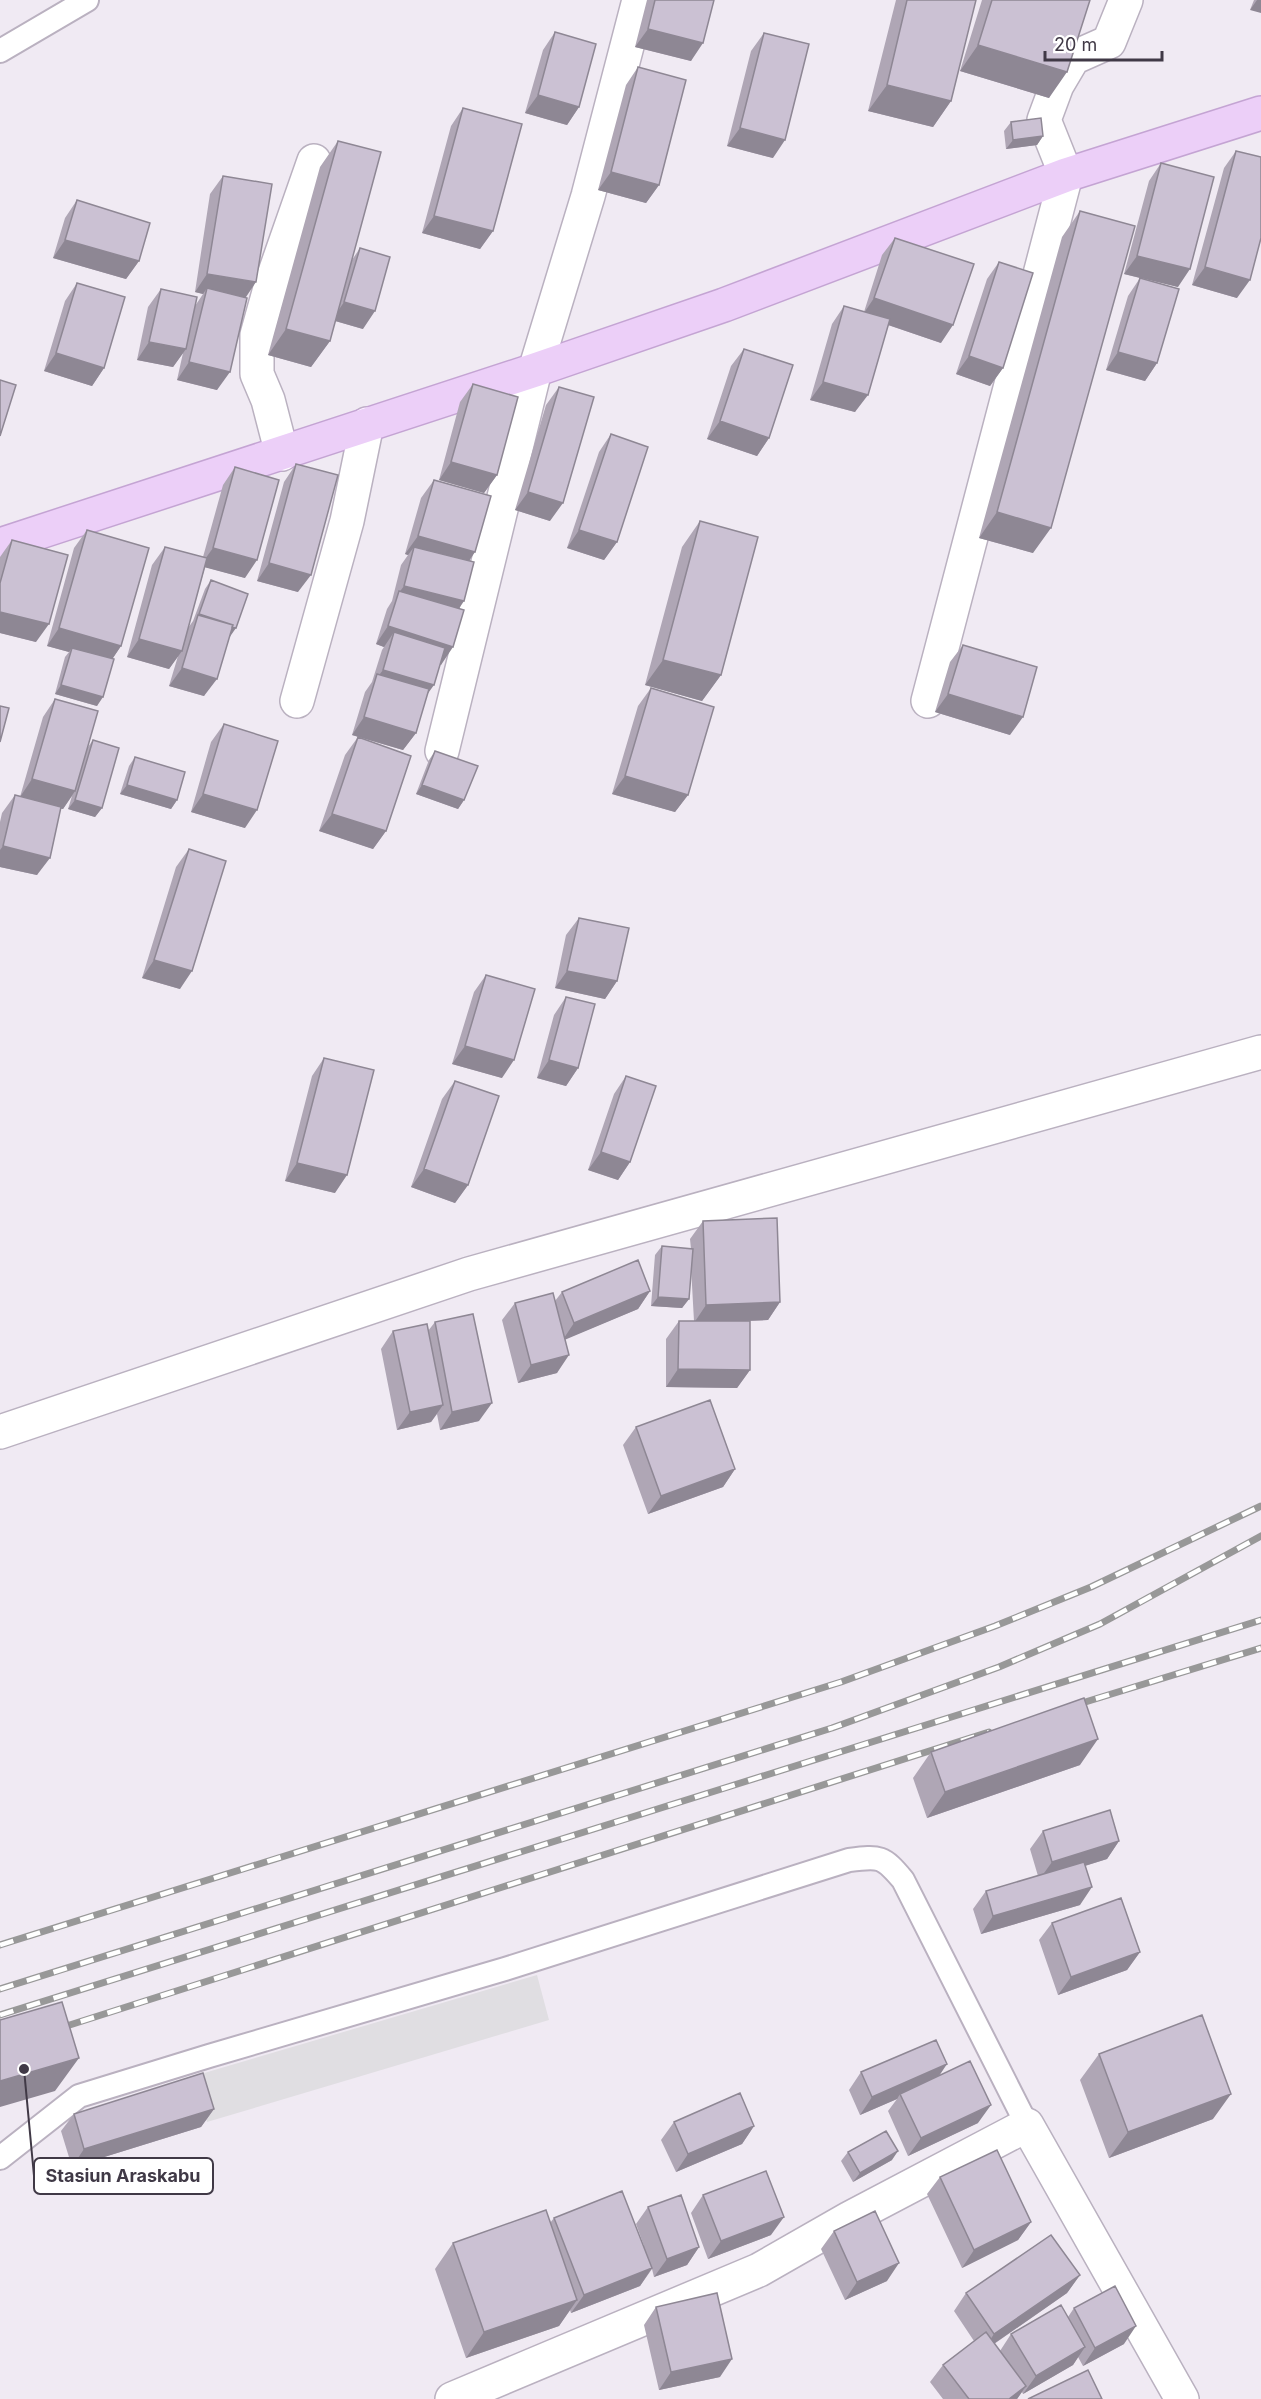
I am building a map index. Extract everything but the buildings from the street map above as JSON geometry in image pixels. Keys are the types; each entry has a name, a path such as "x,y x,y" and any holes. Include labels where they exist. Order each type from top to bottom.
{"main road":[{"path":"0,545 535,370 724,305 1066,176 1261,114"}],"street":[{"path":"442,751 535,370 588,195 639,0"},
{"path":"928,701 1066,176 1044,120 1057,85 1073,58 1109,42 1126,0"},
{"path":"282,454 268,400 257,374 257,335 272,281 314,161"},
{"path":"297,701 347,521 367,424"},
{"path":"0,1432 469,1274 1261,1052"},
{"path":"452,2399 759,2270 850,2218 1027,2125 1182,2399"}],"lane":[{"path":"0,51 87,0"},
{"path":"0,2158 80,2096 505,1969 849,1860 874,1857 890,1863 903,1880 1027,2125"}],"shaded area":[{"path":"537,1975 549,2020 207,2122 194,2076"}],"railway":[{"path":"0,1945 841,1682 995,1626 1091,1587 1261,1506"},
{"path":"0,1989 832,1728 999,1667 1100,1624 1261,1536"},
{"path":"0,2015 1261,1620"},
{"path":"1069,1707 1261,1648"},
{"path":"54,2030 989,1732"}],"place":[{"name":"Stasiun Araskabu","path":"24,2069"}]}
